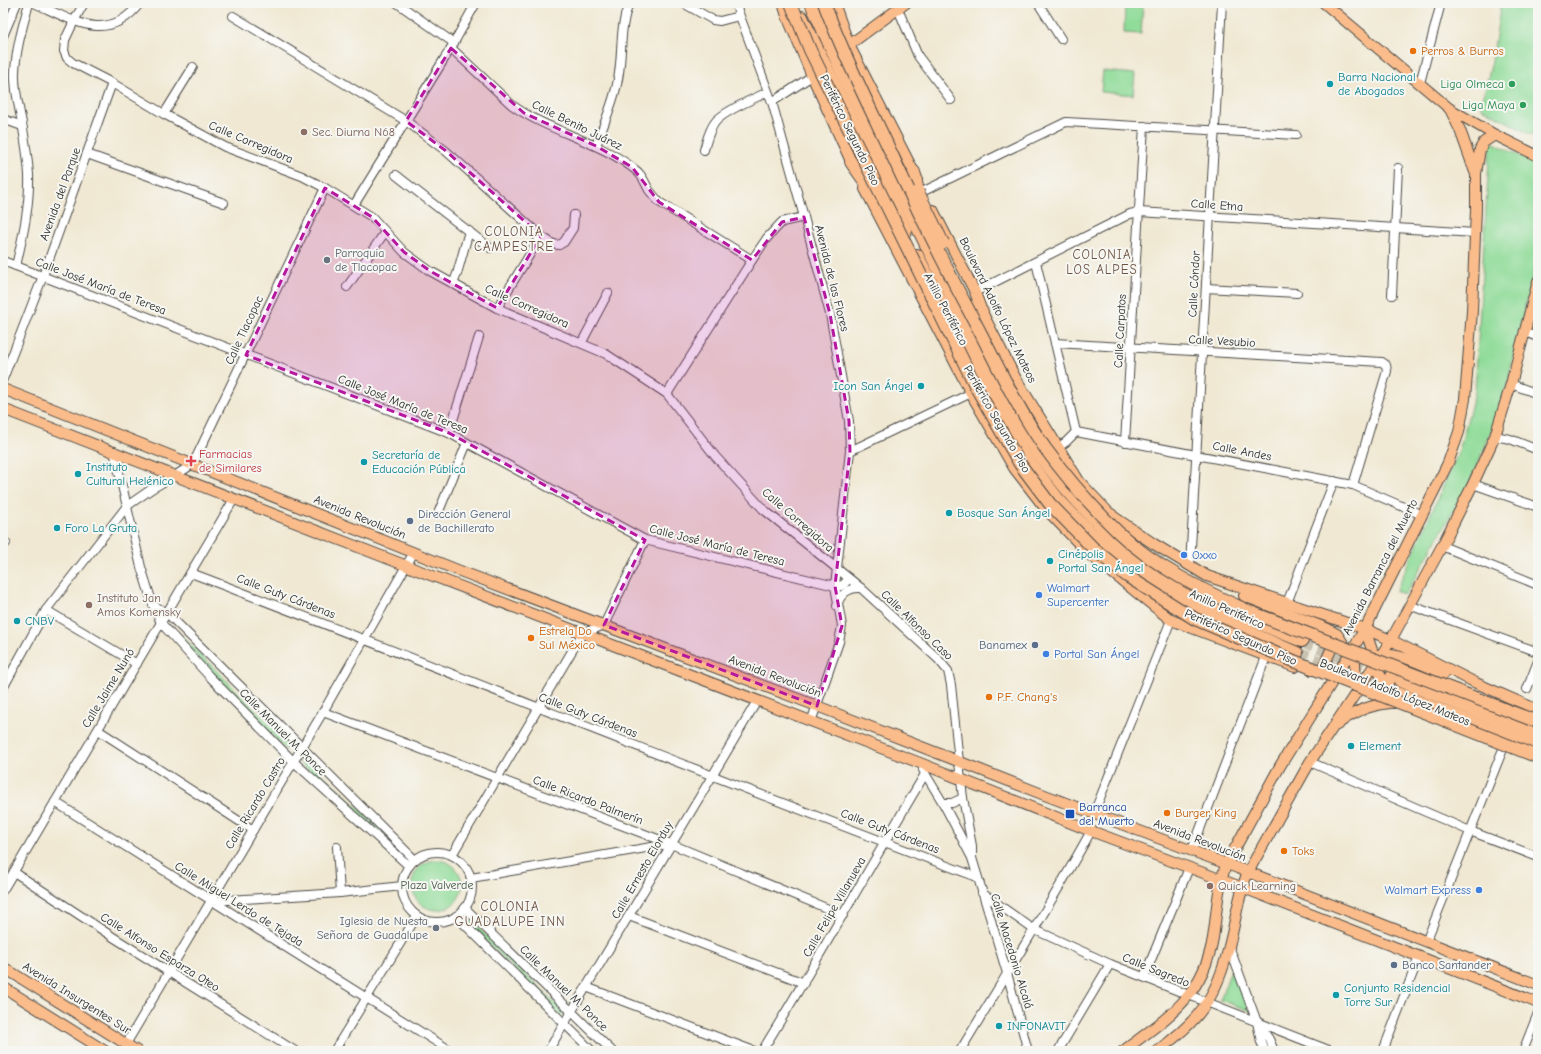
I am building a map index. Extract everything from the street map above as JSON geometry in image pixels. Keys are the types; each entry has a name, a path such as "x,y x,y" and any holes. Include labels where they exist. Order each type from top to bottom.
{"highway":[{"name":"Periférico Segundo Piso","path":"791,3 810,50 977,390 1020,464 1050,504 1093,548 1127,576 1195,619 1294,661 1538,756"},
{"name":"Anillo Periférico","path":"797,3 798,10 919,258 985,385 1027,459 1058,499 1100,542 1114,548 1188,593 1206,602 1302,641"},
{"name":"Anillo Periférico","path":"811,3 843,75 895,183 994,380 1036,453 1109,536 1114,548 1133,571 1200,611 1298,653"},
{"path":"824,3 857,82 918,211 1022,412 1045,448 1073,485 1120,534 1183,580 1211,595 1248,611 1538,722"},
{"path":"851,162 919,258"},
{"path":"914,172 921,192 976,311 1035,419 1045,448"},
{"path":"954,298 982,312"},
{"path":"1080,545 1114,548 1112,515"},
{"path":"1400,681 1538,736"},
{"path":"1392,697 1538,748"}],"main road":[{"name":"Boulevard Adolfo López Mateos","path":"783,3 812,76 851,162 974,399 1014,468 1045,508 1080,545 1122,582 1170,620 1356,690 1392,697 1503,749 1538,763"},
{"path":"834,3 849,45 914,172"},
{"path":"1324,3 1450,109 1495,135 1538,156"},
{"path":"849,45 902,6"},
{"name":"Avenida Barranca del Muerto","path":"1450,109 1460,130 1476,174"},
{"name":"Avenida Barranca del Muerto","path":"1123,1051 1169,1017 1189,996 1199,980 1206,964 1212,940 1220,879 1226,863 1280,766 1365,629 1448,463 1460,426 1465,398 1471,319 1476,174 1480,149 1484,142 1495,135"},
{"name":"Boulevard Adolfo López Mateos","path":"921,192 975,292 982,312 1016,379 1057,448 1079,481 1112,515 1154,544 1207,576 1365,629 1391,640 1476,683 1538,710"},
{"path":"1157,1051 1192,1023 1208,1003 1217,984 1229,946 1241,887 1248,872 1310,762 1377,658 1391,640 1442,546 1473,484 1495,436 1511,384 1524,332 1535,303 1538,281"},
{"name":"Avenida Revolución","path":"3,389 414,552 1226,863 1538,985"},
{"path":"3,409 582,634 920,763 1091,832 1241,887 1538,1004"},
{"path":"58,430 64,414"},
{"path":"1207,576 1231,590 1337,634 1355,662 1356,690"},
{"path":"1365,629 1392,697"},
{"path":"1306,671 1323,668 1337,634"},
{"path":"1392,697 1399,657"},
{"path":"1332,681 1355,662 1377,658 1399,657 1412,660 1455,679 1476,683"},
{"path":"1332,729 1344,719 1358,711 1374,706 1392,697"},
{"name":"Avenida Insurgentes Sur","path":"3,967 137,1051"},
{"path":"3,988 105,1051"}],"street":[{"path":"3,36 17,3"},
{"path":"16,266 27,206 29,177 22,126 16,97 15,73 18,44 29,3"},
{"path":"34,3 74,21 102,27 116,24 125,19 140,3"},
{"path":"74,21 84,3"},
{"name":"Calle Benito Juárez","path":"397,3 453,45 512,105 524,114 596,146 632,167 642,175 650,191 659,202 752,260"},
{"path":"354,205 453,45 476,3"},
{"path":"683,3 712,20 720,21 739,16"},
{"name":"Avenida de las Flores","path":"735,3 772,102 830,314 849,421 850,451 836,568"},
{"path":"1038,3 1061,39"},
{"name":"Calle Cóndor","path":"1190,565 1222,3"},
{"path":"1420,83 1441,3"},
{"path":"596,146 618,81 620,70 621,32 623,19 629,4"},
{"path":"902,6 918,56 951,100"},
{"path":"233,16 406,121 446,150 541,236 553,244 559,245 564,242 573,228 574,215"},
{"name":"Calle Corregidora","path":"74,21 65,40 64,51 67,58 73,63 112,83 164,114 225,147 302,176 325,188 372,217 404,252 430,271 497,308 582,342 606,354 667,394 715,456 763,509 836,568 835,586 837,607 842,626 839,642 811,722"},
{"path":"164,114 193,67"},
{"path":"772,102 812,76"},
{"name":"Avenida del Parque","path":"3,379 43,276 112,83"},
{"path":"704,150 711,130 717,121 725,114 768,92"},
{"path":"3,119 22,126"},
{"path":"921,192 1066,122 1296,135"},
{"name":"Calle Carpatos","path":"1125,442 1144,126"},
{"path":"87,154 224,203"},
{"path":"1392,295 1398,168"},
{"path":"396,175 490,248"},
{"name":"Calle Tlacopac","path":"193,464 325,188"},
{"name":"Calle Etna","path":"975,292 1130,214 1139,212 1395,229 1475,232"},
{"path":"667,394 767,238 782,222 789,219 804,217"},
{"path":"452,284 457,274 469,231"},
{"path":"347,287 385,232"},
{"path":"497,308 541,236"},
{"name":"Calle José María de Teresa","path":"3,261 449,433 645,540 835,586"},
{"path":"1036,262 1076,432 1066,442 1057,448"},
{"path":"1206,288 1297,293"},
{"path":"582,342 608,293"},
{"path":"1524,332 1538,337"},
{"path":"449,433 479,337"},
{"name":"Calle Vesubio","path":"1055,343 1382,362 1386,365 1387,371 1353,485"},
{"path":"1511,384 1538,394"},
{"path":"850,451 965,396"},
{"name":"Calle Andes","path":"1076,432 1353,485 1422,515"},
{"path":"1495,436 1510,439 1538,450"},
{"path":"439,511 467,443"},
{"name":"Calle Manuel M. Ponce","path":"114,451 141,567 153,605 161,623 209,676 294,762 409,866"},
{"path":"3,688 46,610 127,506 153,488 193,464"},
{"path":"1287,603 1334,481"},
{"path":"1473,484 1538,507"},
{"name":"Calle Jaime Nunó","path":"3,890 234,499"},
{"path":"452,855 582,634 604,625 645,540"},
{"path":"1442,546 1538,585"},
{"name":"Calle Ricardo Castro","path":"126,1044 366,639 414,552"},
{"name":"Calle Alfonso Caso","path":"836,568 861,588 938,659 948,671 952,685 959,762"},
{"name":"Calle Guty Cárdenas","path":"191,573 366,639 539,709 977,877"},
{"path":"835,586 842,586 848,578"},
{"path":"837,607 840,598 847,591 861,588"},
{"name":"Calle Manuel M. Ponce","path":"153,605 166,613 415,860"},
{"path":"1409,605 1538,652"},
{"path":"46,610 137,664"},
{"path":"1094,813 1170,620"},
{"path":"1192,850 1266,657"},
{"path":"1527,688 1536,673 1538,661"},
{"name":"Calle Ernesto Elorduy","path":"548,1051 756,701"},
{"name":"Calle Ricardo Palmerín","path":"323,712 671,844 843,915"},
{"path":"98,730 253,830"},
{"path":"1426,942 1503,749"},
{"name":"Calle Macedonio Alcalá","path":"959,762 963,798 972,846 972,858 1007,973 1028,1051"},
{"path":"1310,762 1470,831 1538,857"},
{"name":"Calle Macedonio Alcalá","path":"920,763 958,829 965,847 972,858"},
{"name":"Calle Felipe Villanueva","path":"762,1051 804,983 884,842 925,774"},
{"path":"943,803 952,803 963,798"},
{"name":"Calle Miguel Lerdo de Tejada","path":"55,802 451,1051"},
{"path":"960,1051 1033,929 1060,888 1091,832"},
{"path":"471,878 671,844"},
{"path":"338,847 340,893"},
{"path":"437,852 452,855 462,863 471,878 472,892 465,908 456,916 439,922 428,921 417,916 411,911 406,902 402,886 403,879 409,866 425,854 437,852"},
{"path":"1144,977 1189,868"},
{"name":"Calle Alfonso Esparza Oteo","path":"14,872 113,937 295,1051"},
{"path":"212,901 340,893 402,886"},
{"name":"Calle Sagredo","path":"982,893 1033,929 1110,964 1331,1051"},
{"name":"Calle Manuel M. Ponce","path":"465,908 612,1051"},
{"path":"334,1051 417,916"},
{"name":"Calle Manuel M. Ponce","path":"456,916 592,1051"},
{"path":"629,916 804,983"},
{"path":"1229,946 1257,1022 1261,1042 1265,1051"},
{"path":"1383,1051 1419,957"},
{"path":"1058,1051 1110,964"},
{"path":"586,987 754,1051"},
{"path":"1523,1051 1538,1013"},
{"path":"1257,1022 1269,1038 1274,1051"}],"highlighted area":[{"path":"451,48 524,113 596,146 632,167 659,202 752,260 782,222 804,217 830,314 849,421 850,451 835,586 842,626 817,706 604,625 645,540 449,433 246,355 325,188 372,217 404,252 430,271 497,308 541,236 446,151 406,121"}],"green space":[{"path":"1125,3 1143,3 1141,34 1124,33"},
{"name":"Liga Olmeca","path":"1501,3 1538,3 1538,139 1481,107 1492,61"},
{"path":"1103,71 1135,74 1133,95 1101,92"},
{"path":"1490,141 1538,165 1538,255 1508,381 1495,423 1470,482 1405,595 1396,591 1459,451 1475,392"},
{"path":"171,625 290,744 286,750 187,646"},
{"path":"303,756 406,853 404,854 300,763"},
{"name":"Plaza Valverde","path":"437,860 451,864 458,871 462,885 458,899 451,906 437,910 423,906 416,899 412,885 416,871 423,864"},
{"path":"468,917 564,1012 561,1017 465,920"},
{"path":"1231,970 1251,1011 1220,1000"}],"tunnel":[{"path":"1302,641 1382,674"},
{"path":"1297,653 1395,692"}],"place":[{"name":"Perros & Burros","path":"1413,51"},
{"name":"Barra Nacional de Abogados","path":"1330,84"},
{"name":"Liga Olmeca","path":"1512,84"},
{"name":"Liga Maya","path":"1523,105"},
{"name":"Sec. Diurna N68","path":"304,132"},
{"name":"Parroquia de Tlacopac","path":"327,260"},
{"name":"Icon San Ángel","path":"921,386"},
{"name":"Farmacias de Similares","path":"191,461"},
{"name":"Secretaría de Educación Pública","path":"364,462"},
{"name":"Instituto Cultural Helénico","path":"78,474"},
{"name":"Bosque San Ángel","path":"949,513"},
{"name":"Dirección General de Bachillerato","path":"410,521"},
{"name":"Foro La Gruta","path":"57,528"},
{"name":"Oxxo","path":"1184,555"},
{"name":"Cinépolis Portal San Ángel","path":"1050,561"},
{"name":"Walmart Supercenter","path":"1039,595"},
{"name":"Instituto Jan Amos Komensky","path":"89,605"},
{"name":"CNBV","path":"17,621"},
{"name":"Estrela Do Sul México","path":"531,638"},
{"name":"Banamex","path":"1035,645"},
{"name":"Portal San Ángel","path":"1046,654"},
{"name":"P.F. Chang's","path":"989,697"},
{"name":"Element","path":"1351,746"},
{"name":"Burger King","path":"1167,813"},
{"name":"Barranca del Muerto","path":"1070,814"},
{"name":"Toks","path":"1284,851"},
{"name":"Quick Learning","path":"1210,886"},
{"name":"Walmart Express","path":"1479,890"},
{"name":"Iglesia de Nuesta Señora de Guadalupe","path":"436,928"},
{"name":"Banco Santander","path":"1394,965"},
{"name":"Conjunto Residencial Torre Sur","path":"1336,995"},
{"name":"INFONAVIT","path":"999,1026"}],"district":[{"name":"COLONIA CAMPESTRE","path":"514,238"},
{"name":"COLONIA LOS ALPES","path":"1102,262"},
{"name":"COLONIA GUADALUPE INN","path":"510,914"}]}
